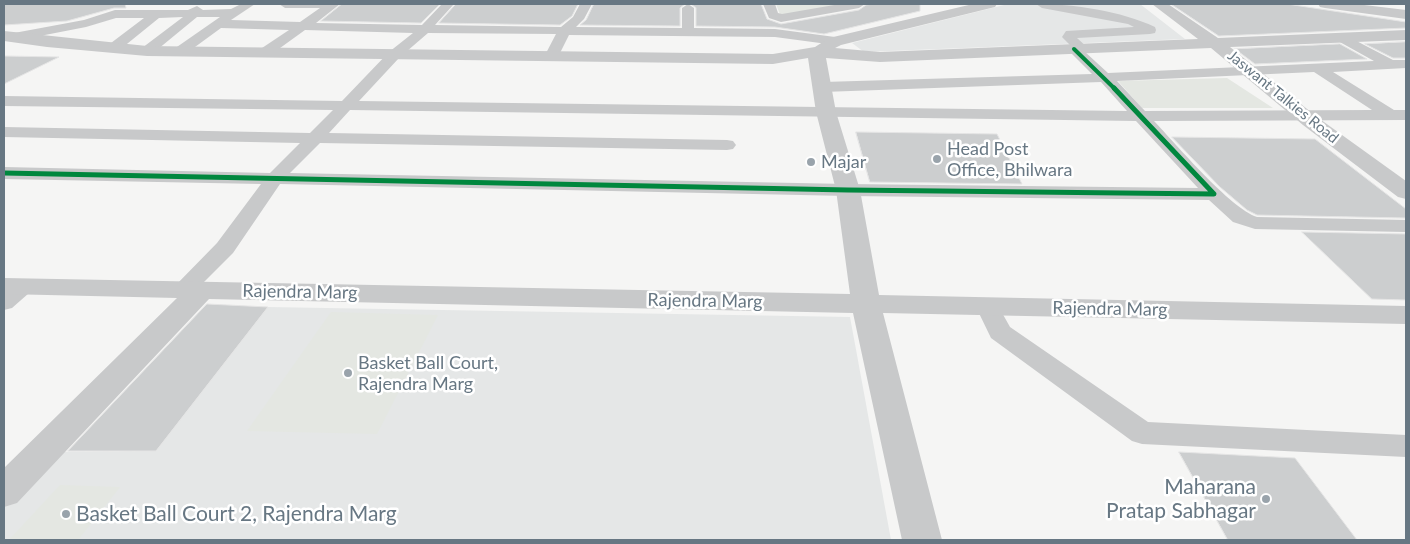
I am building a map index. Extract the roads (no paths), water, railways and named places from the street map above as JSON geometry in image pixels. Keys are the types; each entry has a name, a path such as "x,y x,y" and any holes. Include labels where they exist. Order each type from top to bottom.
{"street":[{"path":"139,14 169,4"},
{"path":"147,51 191,17 191,13 206,4"},
{"path":"179,52 233,13 249,4"},
{"path":"286,4 333,4"},
{"path":"264,53 333,4"},
{"path":"4,492 193,289 276,178 394,55 425,29 448,4"},
{"path":"551,57 564,31 578,19 586,4"},
{"path":"769,4 773,15 781,18 859,4"},
{"path":"7,36 112,49 179,52 773,59 990,4"},
{"path":"1042,4 1132,21 1150,30 1071,34 1069,37 1140,116 1214,194 1240,218 1255,223 1406,226"},
{"name":"Jaswant Talkies Road","path":"1159,4 1215,43 1303,116 1406,192"},
{"path":"1324,4 1406,15"},
{"path":"688,8 688,32"},
{"path":"7,36 86,23 115,14 233,13"},
{"path":"7,36 67,14"},
{"path":"112,49 156,14"},
{"path":"218,24 425,29 775,33 880,57 1406,35"},
{"path":"1343,38 1406,74"},
{"path":"826,46 823,87 826,112 848,190 866,305 922,540"},
{"path":"823,87 1105,78 1406,64"},
{"path":"1317,68 1398,115"},
{"path":"4,101 1140,116 1398,115"},
{"path":"4,132 727,145"},
{"path":"4,173 848,190 1214,194"},
{"name":"Rajendra Marg","path":"11,292 193,289 866,305 1406,315"},
{"path":"988,307 1000,332 1142,433 1406,446"}],"place":[{"name":"Head Post Office, Bhilwara","path":"937,159"},
{"name":"Majar","path":"811,162"},
{"name":"Basket Ball Court, Rajendra Marg","path":"348,373"},
{"name":"Maharana Pratap Sabhagar","path":"1266,499"},
{"name":"Basket Ball Court 2, Rajendra Marg","path":"66,514"}]}
